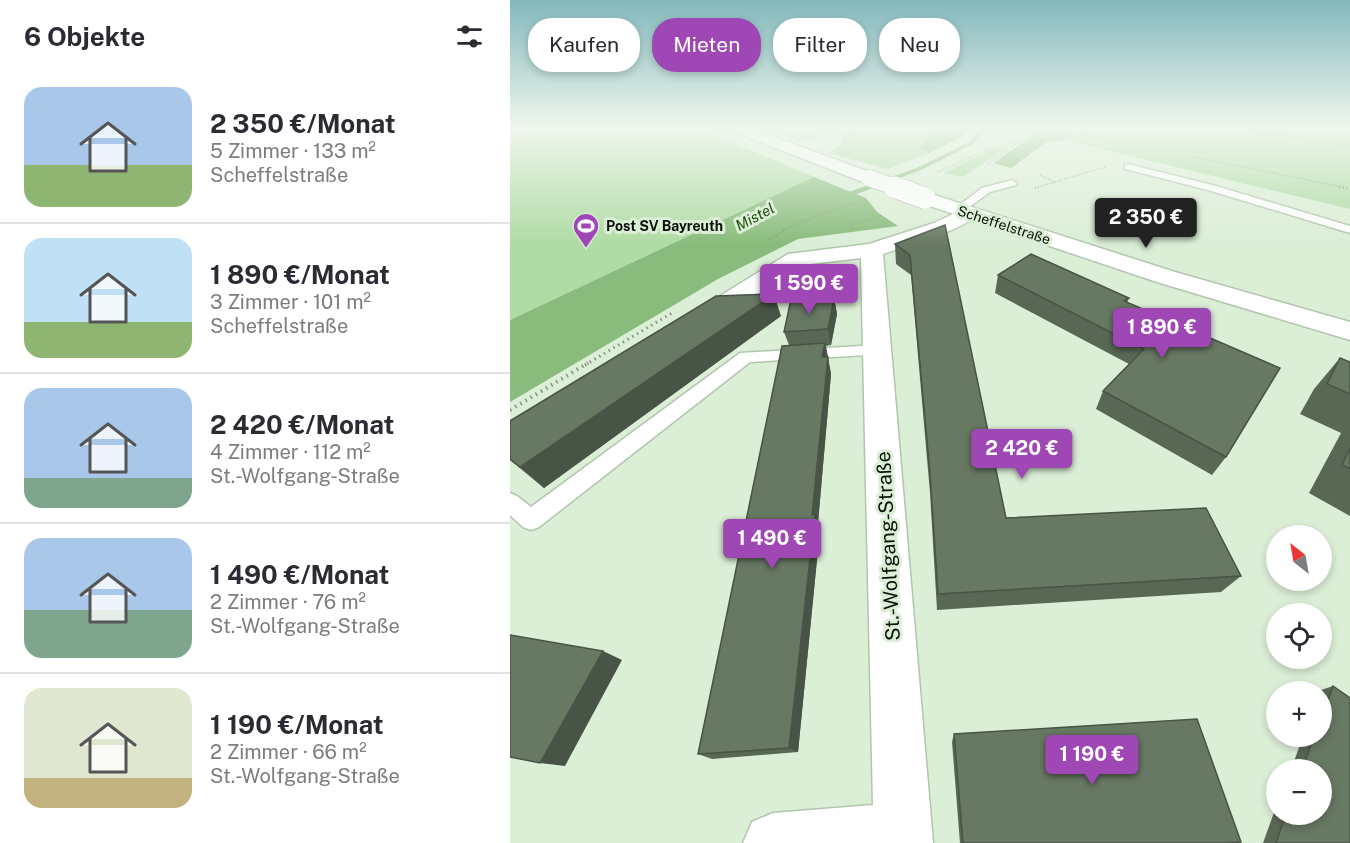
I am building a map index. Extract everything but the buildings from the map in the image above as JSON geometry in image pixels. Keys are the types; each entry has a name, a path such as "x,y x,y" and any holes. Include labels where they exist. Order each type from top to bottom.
{"street":[{"name":"Scheffelstraße","path":"836,165 963,212 1166,277 1350,331"},
{"path":"675,323 796,260 872,250 941,227 963,212"},
{"name":"St.-Wolfgang-Straße","path":"872,250 903,837"},
{"path":"773,843 903,837"}],"lane":[{"path":"1128,167 1212,188 1350,230"},
{"path":"963,212 986,190 1012,183"},
{"path":"510,502 531,520 746,357 878,350"}],"path":[{"path":"938,172 953,165"},
{"path":"1034,189 1112,165"},
{"path":"1122,165 1128,167"},
{"path":"1235,165 1350,189"},
{"path":"1040,175 1054,182"},
{"path":"763,243 784,229 857,201"},
{"path":"510,410 675,323"}],"green space":[{"name":"Post SV Bayreuth","path":"510,165 786,165 814,177 510,320"},
{"path":"874,165 897,165 888,169"},
{"path":"959,165 981,165 963,177 943,173"},
{"path":"1169,165 1350,165 1350,209"},
{"path":"814,177 866,198 877,212 898,226 798,239 718,279 510,402 510,320"}],"waterway":[{"name":"Mistel","path":"510,364 726,252 792,215 926,165"}],"place":[{"name":"Post SV Bayreuth","path":"586,249"}]}
